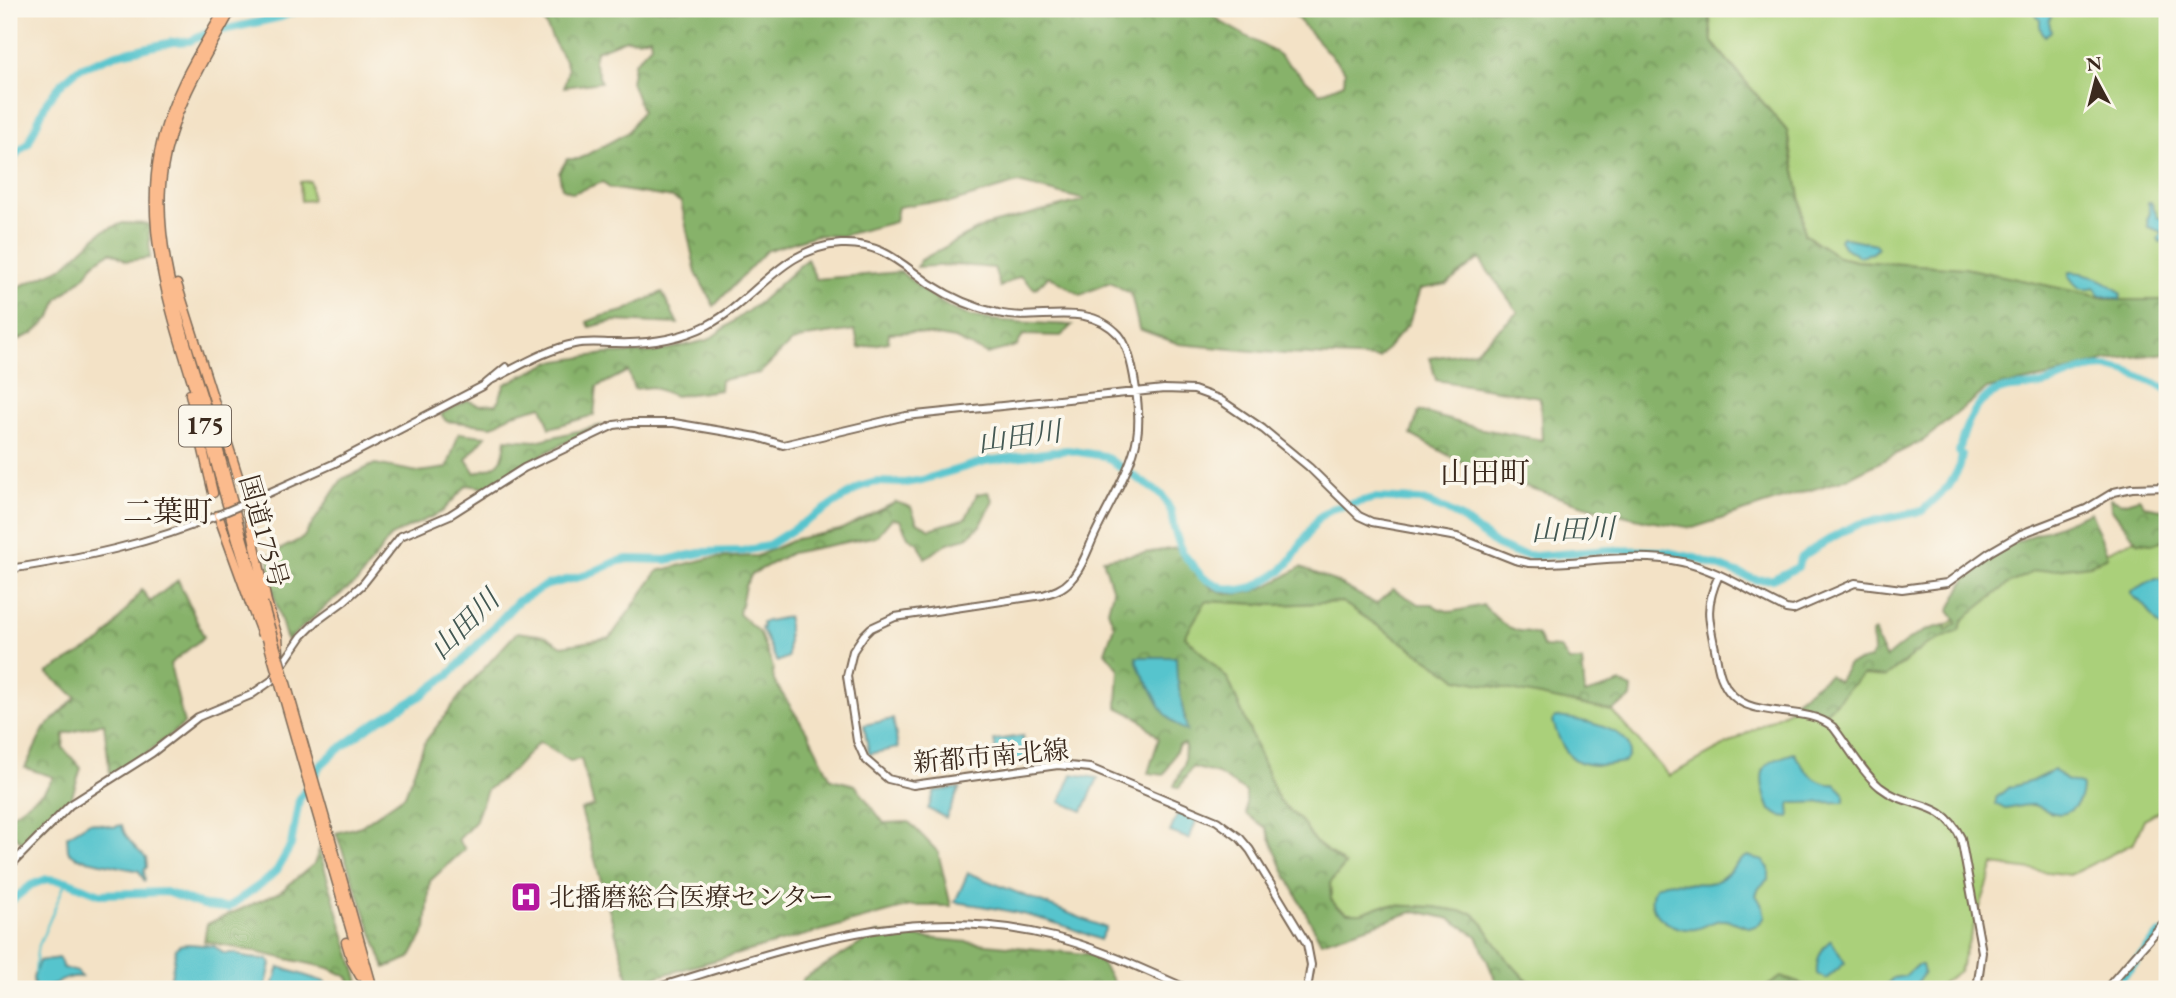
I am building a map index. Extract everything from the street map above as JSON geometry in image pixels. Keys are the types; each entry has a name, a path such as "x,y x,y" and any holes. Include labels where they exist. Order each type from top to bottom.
{"highway":[{"name":"国道175号","path":"208,43 225,9"},
{"name":"国道175号","path":"232,9 183,82 167,124 158,161 161,270 228,510 280,656 357,930 369,989"},
{"name":"国道175号","path":"161,246 166,255 177,306 284,693 338,865 369,989"},
{"path":"166,255 239,479"},
{"path":"161,270 162,289 213,493"},
{"path":"246,503 260,604"},
{"path":"218,515 260,604"},
{"path":"346,942 352,962 369,989"}],"street":[{"name":"新都市南北線","path":"491,380 553,350 576,344 651,342 688,334 728,312 785,263 803,252 844,243 887,252 948,295 998,313 1017,316 1067,313 1084,315 1102,322 1118,334 1127,348 1138,426 1131,458 1077,571 1063,587 1043,595 895,618 871,628 853,651 847,676 857,741 871,765 888,779 900,783 924,784 1073,765 1104,773 1217,821 1235,833 1250,850 1303,937 1311,965 1307,989"},
{"path":"9,569 114,551 186,529 334,464 491,380 506,367"},
{"path":"9,867 70,804 152,754 198,717 251,695 271,681 302,636 363,584 401,536 450,515 524,468 614,425 674,423 783,444 906,416 1179,388 1194,390 1219,399 1272,436 1309,467 1359,516 1373,523 1457,537 1515,560 1530,563 1602,558 1683,562 1793,610 1855,583 1902,589 1947,583 1990,552 2021,534 2086,509 2114,492 2132,488 2167,487"},
{"path":"1718,575 1708,606 1709,618 1722,681 1730,694 1749,706 1814,715 1824,719 1881,788 1940,812 1955,825 1961,838 1982,952 1977,989"},
{"path":"2106,989 2167,919"},
{"path":"652,989 838,936 902,925 952,923 1007,927 1056,937 1111,956 1188,989"}],"green space":[{"path":"546,9 1206,9 1223,23 1278,54 1320,93 1344,83 1345,71 1296,17 1293,9 1709,9 1712,42 1787,131 1801,202 1804,234 1839,257 1856,261 1965,268 2115,300 2167,300 2167,353 2107,360 2053,376 1987,389 1924,440 1848,478 1693,528 1648,521 1593,508 1533,489 1463,463 1411,435 1419,411 1477,428 1542,440 1540,397 1436,380 1430,358 1475,351 1518,312 1479,259 1447,284 1420,289 1409,323 1379,358 1285,354 1179,344 1139,329 1131,294 1110,282 1081,295 1049,276 1035,289 1020,276 1000,287 994,268 958,265 917,267 921,260 984,226 1085,200 1018,183 950,203 928,202 898,207 895,222 841,236 816,235 766,251 714,306 696,273 681,202 673,198 609,188 603,182 573,193 562,188 559,173 567,159 579,159 627,133 642,111 631,82 634,63 651,45 650,37 626,39 596,51 594,61 601,82 564,87 568,70 540,13"},
{"path":"1709,9 2167,9 2167,300 2115,300 1968,269 1857,261 1839,257 1804,234 1801,202 1787,131 1712,42"},
{"path":"310,181 312,200 301,201 300,182"},
{"path":"123,223 149,224 150,258 127,261 111,252 95,262 85,276 58,299 51,317 34,333 9,344 9,291 62,268 101,232"},
{"path":"807,259 816,279 901,272 939,301 964,314 1002,321 1072,325 1061,336 1023,335 1017,346 987,354 955,339 912,332 889,333 888,342 859,348 855,330 806,337 790,343 760,373 721,380 720,390 675,396 652,387 634,389 628,371 597,387 594,415 550,428 542,406 513,414 492,426 446,421 441,414 467,400 479,405 497,404 505,384 551,362 605,354 656,352 708,340 760,302"},
{"path":"662,292 678,324 614,321 590,327 587,322 624,311"},
{"path":"603,425 543,454 487,488 467,485 442,512 391,536 358,581 287,641 269,579 269,555 303,538 342,479 375,464 418,472 447,468 459,433 486,436 466,459 475,473 499,463 504,454 506,439 536,441"},
{"path":"988,492 993,501 981,525 966,538 948,543 925,558 919,544 908,537 900,520 892,518 877,536 791,553 752,574 745,586 739,614 759,632 772,664 774,681 809,735 831,779 855,785 884,823 909,822 938,852 951,906 910,906 630,984 581,810 594,806 581,759 570,761 539,742 514,769 487,790 475,822 458,840 465,849 430,881 426,929 410,958 385,968 336,833 361,826 405,795 425,742 466,688 517,632 546,636 562,646 610,638 658,571 710,558 757,556 796,539 840,530 896,502 911,507 917,522 930,529 966,518 977,494"},
{"path":"2110,498 2122,503 2139,498 2145,506 2167,510 2167,539 2151,544 2137,542 2111,508"},
{"path":"2091,512 2108,556 2090,565 2033,572 2008,584 1963,620 1959,631 1926,645 1886,677 1863,675 1824,713 1788,706 1829,675 1838,682 1849,664 1870,659 1873,653 1872,633 1875,631 1878,644 1886,658 1920,633 1945,625 1946,631 1957,622 1949,611 1968,574 2009,545"},
{"path":"2167,525 2167,807 2144,819 2134,843 2070,875 1994,865 1959,971 1934,989 1797,989 1781,978 1763,989 1544,989 1525,979 1472,913 1434,907 1383,905 1362,913 1348,913 1337,907 1331,899 1330,883 1345,865 1314,841 1302,822 1279,801 1228,679 1184,636 1206,601 1276,605 1342,602 1458,679 1605,703 1669,776 1862,670 1886,669 2035,562 2104,553"},
{"path":"1176,548 1210,586 1226,593 1248,593 1301,567 1376,604 1393,589 1419,604 1432,604 1451,612 1483,605 1506,625 1538,635 1543,647 1560,648 1569,661 1582,661 1585,694 1621,683 1632,688 1631,698 1611,711 1458,679 1342,602 1276,605 1206,601 1185,636 1228,679 1279,801 1302,822 1314,841 1345,865 1330,883 1331,899 1337,907 1348,913 1362,913 1383,905 1434,907 1472,913 1525,979 1544,989 1499,989 1477,936 1450,919 1416,911 1321,942 1283,869 1266,828 1246,814 1246,792 1218,774 1192,767 1179,788 1174,786 1184,765 1185,744 1179,745 1164,775 1148,773 1159,738 1139,718 1117,707 1119,669 1105,652 1114,626 1108,610 1113,591 1103,559"},
{"path":"178,580 204,637 170,664 184,724 146,754 110,775 104,723 64,734 63,748 81,768 71,799 25,845 9,831 9,817 44,791 54,777 25,768 44,729 76,697 47,673 102,641 142,590 150,602"},
{"path":"319,850 361,989 353,989 348,977 329,968 204,941 207,924 280,892 314,864"},
{"path":"878,933 1096,955 1118,989 797,989 804,978"},
{"path":"1781,977 1810,987 1812,989 1763,989"},
{"path":"99,984 128,986 136,989 69,989"}],"water":[{"path":"2033,9 2054,9 2049,22 2051,31 2045,36 2040,28 2040,20"},
{"path":"2148,202 2151,202 2158,217 2167,217 2167,240 2160,242 2158,238 2162,232 2148,227"},
{"path":"1842,237 1875,244 1878,248 1873,253 1858,256 1844,247 1840,240"},
{"path":"2070,272 2104,281 2121,294 2120,300 2099,295 2095,288 2080,288 2069,276"},
{"path":"2156,578 2161,579 2167,588 2167,630 2158,624 2145,606 2131,594 2131,591"},
{"path":"788,617 788,657 777,662 761,628 762,622"},
{"path":"1136,657 1176,657 1187,731 1166,715 1140,670"},
{"path":"1555,717 1591,723 1618,734 1627,742 1630,751 1625,762 1587,764 1570,756 1558,736 1553,721"},
{"path":"893,719 898,748 869,754 864,725"},
{"path":"1023,736 1026,764 1002,767 998,764 994,740"},
{"path":"1794,753 1816,779 1835,784 1844,793 1844,802 1792,803 1789,806 1790,817 1780,816 1770,810 1763,787 1764,769 1773,761"},
{"path":"2054,770 2065,780 2082,787 2077,803 2065,813 2054,813 2029,805 2005,809 1996,804 1996,798 2008,788 2032,781"},
{"path":"1072,774 1098,778 1083,811 1060,802"},
{"path":"960,788 946,818 928,809 935,791"},
{"path":"1178,813 1197,820 1189,839 1170,832"},
{"path":"90,822 113,827 122,825 128,839 146,858 145,882 139,871 78,858 68,851 67,836"},
{"path":"1748,856 1763,861 1769,868 1769,878 1756,895 1765,917 1759,923 1749,927 1721,920 1686,929 1669,924 1655,912 1652,896 1655,887 1669,882 1714,882 1723,878"},
{"path":"968,873 1106,928 1100,940 1029,916 955,902"},
{"path":"1831,940 1845,963 1826,979 1817,974 1817,964 1821,951"},
{"path":"188,944 214,946 223,953 269,960 271,964 265,989 169,989 176,948"},
{"path":"59,958 63,968 78,972 81,977 34,989 33,978 39,961"},
{"path":"1917,965 1922,965 1924,973 1912,989 1885,989 1893,978 1905,976"},
{"path":"279,967 325,982 326,985 310,989 272,989"}],"waterway":[{"path":"9,166 18,152 28,144 47,101 78,69 117,54 190,41 205,34 281,17 300,9"},
{"name":"山田川","path":"9,903 31,885 47,879 66,881 100,894 166,892 205,906 227,908 277,870 291,845 299,800 320,766 376,722 421,696 451,673 518,601 547,585 587,575 628,559 666,560 705,552 743,551 767,546 862,486 876,482 905,483 986,461 1067,450 1104,456 1162,495 1171,511 1182,552 1202,577 1223,588 1240,590 1254,587 1281,571 1318,518 1331,509 1375,498 1420,500 1442,508 1461,518 1496,545 1515,553 1535,556 1609,550 1662,551 1695,558 1757,580 1773,579 1798,567 1800,559 1843,531 1859,524 1922,511 1949,486 1960,466 1962,454 1959,452 1968,423 1979,405 1995,392 2043,385 2087,369 2103,367 2125,371 2167,389"},
{"path":"35,972 37,950 66,881"},
{"path":"2112,989 2159,935 2167,933"}],"place":[{"name":"北播磨総合医療センター","path":"526,897"}],"district":[{"name":"山田町","path":"1485,473"},
{"name":"二葉町","path":"168,512"}]}
